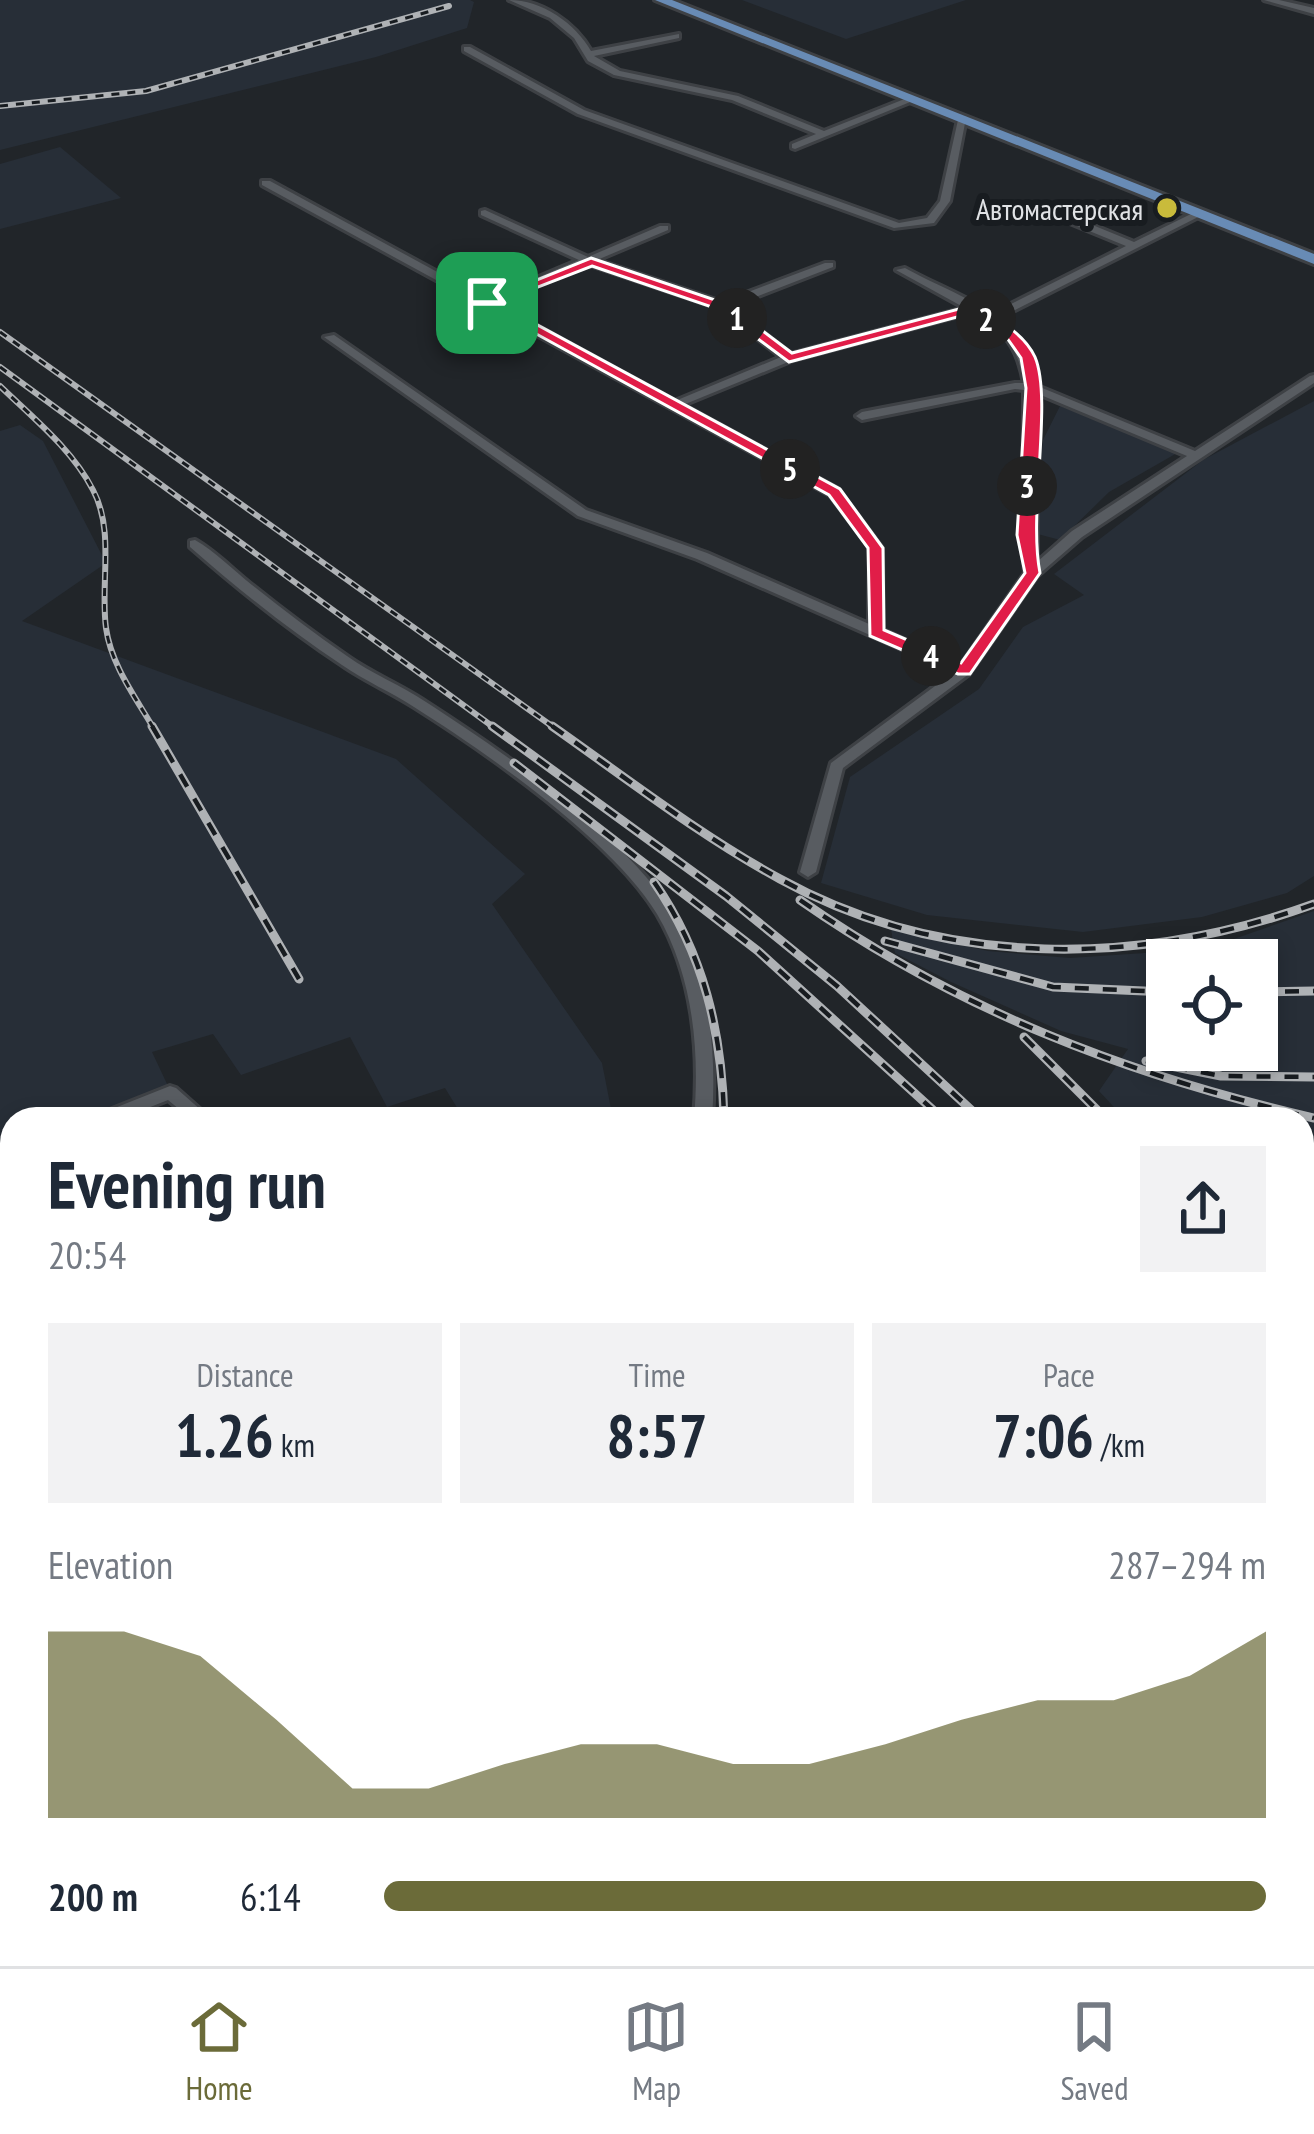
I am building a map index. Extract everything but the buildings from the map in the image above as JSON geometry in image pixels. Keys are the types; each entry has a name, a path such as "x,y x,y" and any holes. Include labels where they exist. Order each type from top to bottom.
{"main road":[{"path":"661,0 1314,255"},
{"path":"674,0 963,120 1314,255"}],"street":[{"path":"514,0 554,16 578,36 588,54 617,73 735,98 823,134"},
{"path":"1268,0 1314,11"},
{"path":"588,54 676,36"},
{"path":"467,49 581,112 898,226 930,221 945,201 963,120"},
{"path":"795,146 915,98"},
{"path":"266,183 834,492 876,548 876,632"},
{"path":"1047,210 1134,246"},
{"path":"485,213 591,262 722,307 789,358"},
{"path":"1011,308 1199,214"},
{"path":"487,303 664,228"},
{"path":"722,307 829,265"},
{"path":"901,270 1012,335 1028,358 1033,388 1025,535 1032,573"},
{"path":"674,405 789,358 970,310"},
{"path":"330,337 582,513 702,556 964,671"},
{"path":"808,872 836,766 964,671 1032,573 1077,534 1314,377"},
{"path":"862,416 1015,386 1033,388 1196,456"},
{"path":"195,544 342,659 455,731 599,839 634,872 665,914 688,970 705,1040 703,1107"},
{"path":"133,1107 170,1092 188,1107"}],"shaded area":[{"path":"0,0 474,2 467,28 376,57 0,150"},
{"path":"742,0 966,0 846,39"},
{"path":"60,147 121,198 0,229 0,164"},
{"path":"1314,401 1314,876 1287,893 1202,917 1083,932 927,915 821,883 850,777 979,689 1023,627 1084,595 1054,574 1203,460"},
{"path":"1060,406 1177,453 1109,492 1060,540 1034,533 1043,440"},
{"path":"20,425 43,441 106,563 22,621 396,759 525,874 492,904 602,1063 611,1107 457,1107 445,1088 387,1107 350,1037 241,1075 213,1034 152,1052 168,1086 115,1107 0,1107 0,431"},
{"path":"1314,911 1314,1107 1114,1107 1099,1091 1128,1049 1061,1031 951,982 895,953 891,929 988,951 1070,958 1146,953 1146,1071 1278,1071 1278,939 1234,939"}],"railway":[{"path":"0,106 146,91 449,6"},
{"path":"0,332 556,729"},
{"path":"0,367 496,729"},
{"path":"0,386 63,447 93,490 103,523 109,642 125,681 154,729"},
{"path":"152,726 299,979"},
{"path":"492,726 726,896 837,986 968,1107"},
{"path":"552,726 664,806 780,879 843,909 909,930 1044,949 1113,947 1181,939 1314,904"},
{"path":"514,763 758,951 930,1107"},
{"path":"654,882 686,937 707,995 723,1107"},
{"path":"800,900 921,974 1046,1034 1177,1081 1269,1107"},
{"path":"885,941 1053,987 1146,991"},
{"path":"1278,992 1314,991"},
{"path":"1024,1037 1094,1107"},
{"path":"1196,1071 1221,1076 1314,1077"}],"place":[{"name":"Автомастерская","path":"1167,208"}],"route":[{"path":"591,262 722,307 789,358 970,310 1012,335 1028,358 1033,388 1025,535 1032,573 964,671 876,632 876,548 834,492 487,303 591,262"}]}
